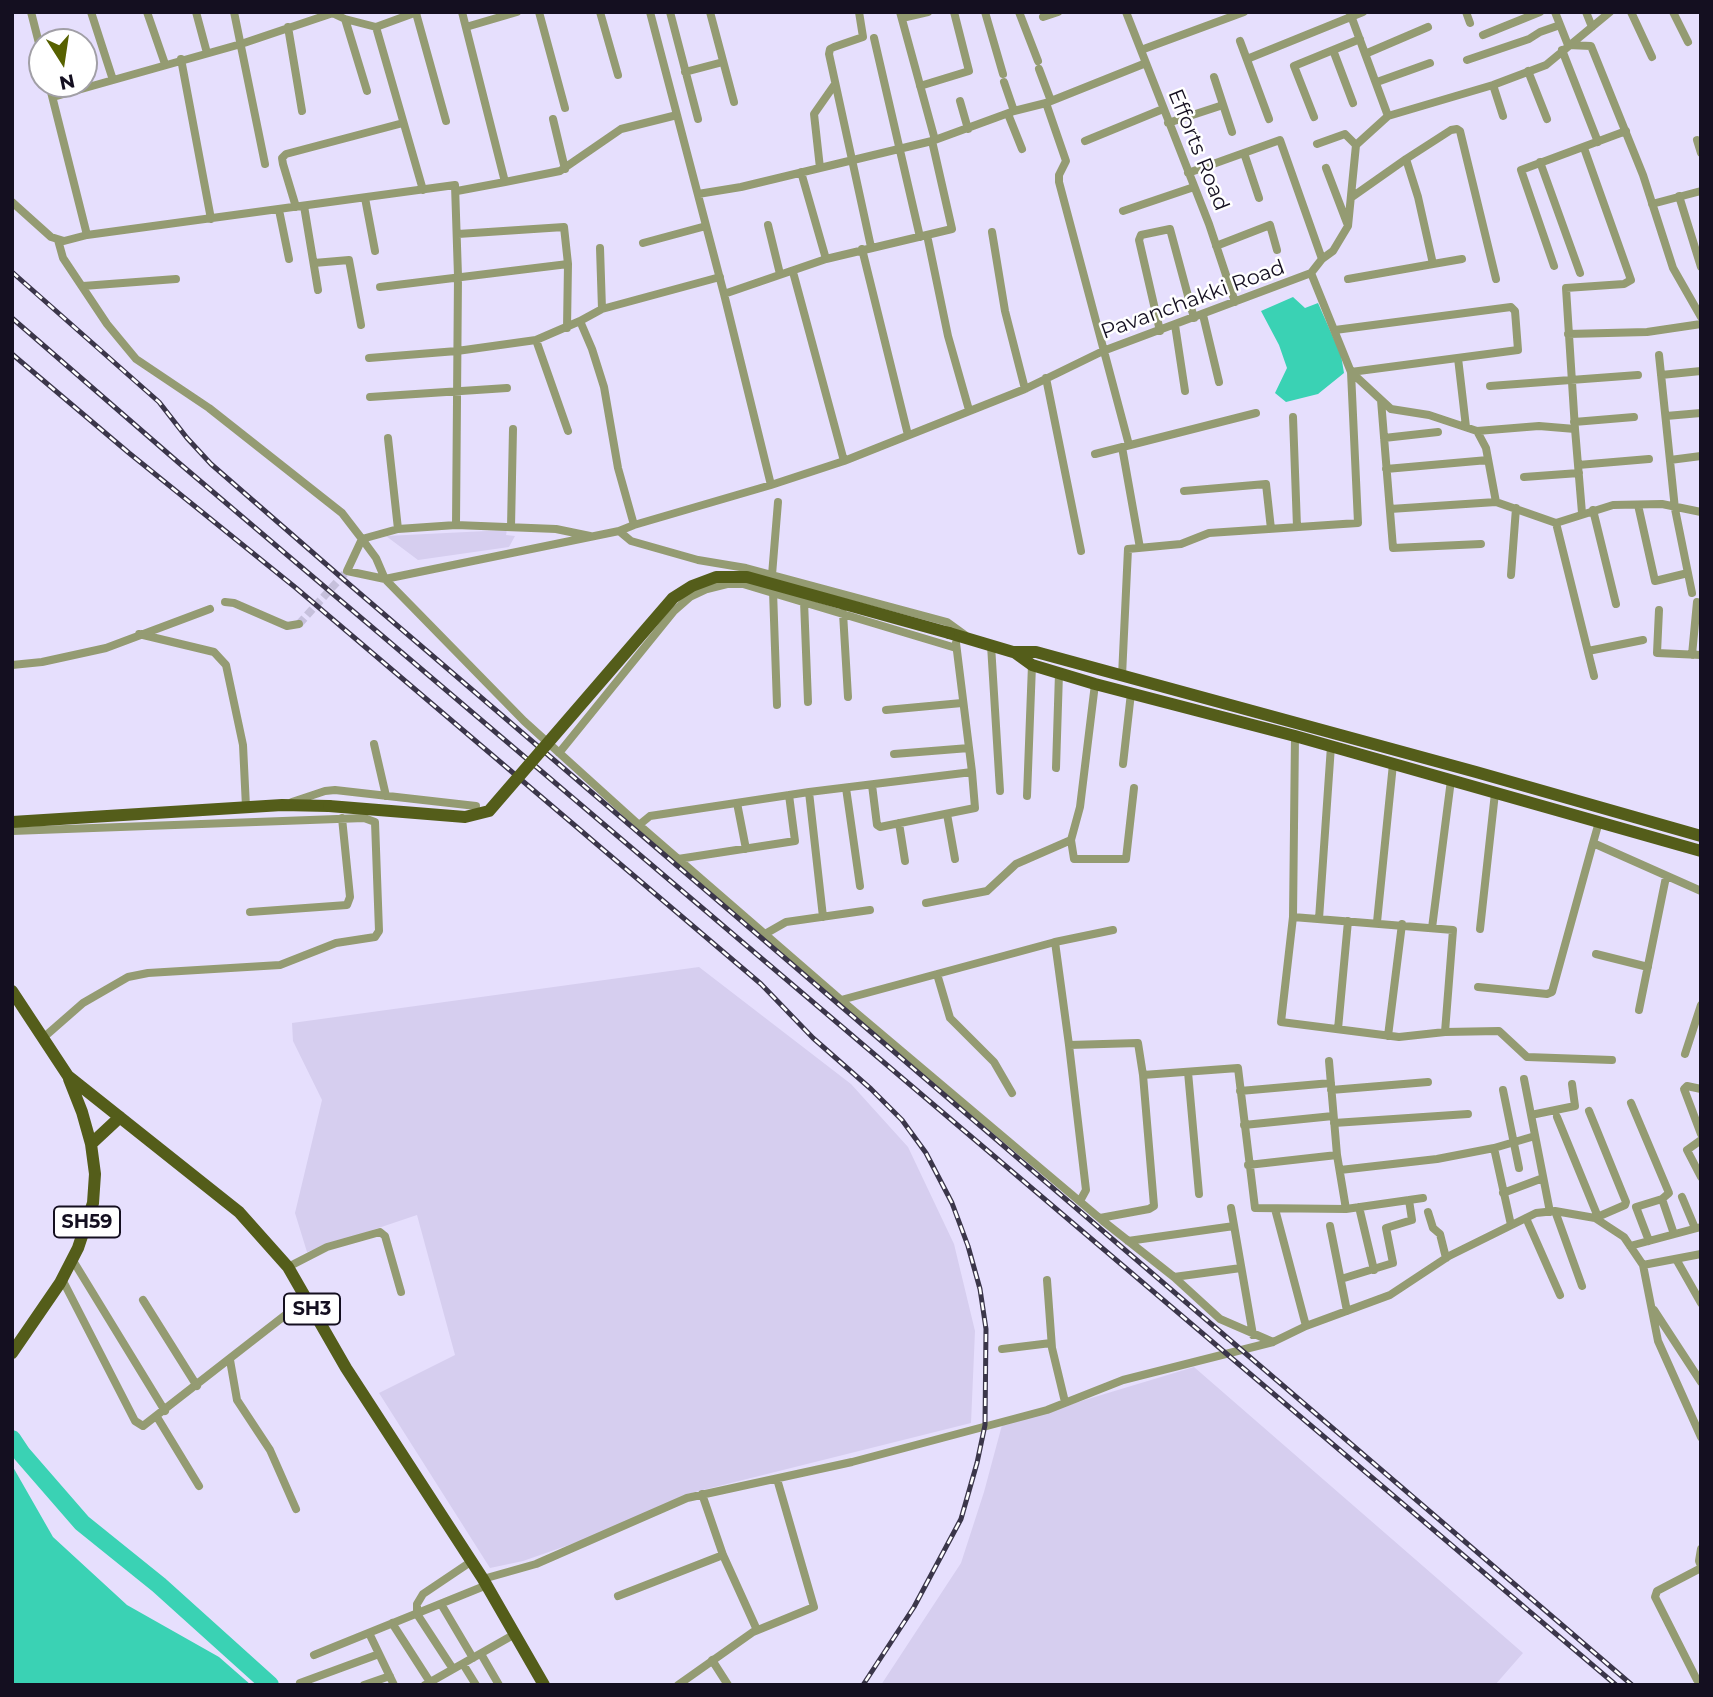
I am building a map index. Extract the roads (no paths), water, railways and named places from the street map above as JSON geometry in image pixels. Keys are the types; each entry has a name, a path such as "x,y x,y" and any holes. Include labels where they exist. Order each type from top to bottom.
{"main road":[{"path":"12,822 282,805 465,817 489,811 673,597 716,577 747,577 953,638 969,638 1013,652 1032,665 1095,684 1295,736 1701,850"},
{"path":"1013,652 1036,652 1701,836"},
{"name":"SH3","path":"12,991 68,1076 239,1212 288,1267 346,1368 485,1582 544,1685"},
{"name":"SH59","path":"12,1353 62,1279 93,1203 95,1174 91,1144 68,1076"},
{"path":"91,1144 120,1117"}],"street":[{"path":"91,12 113,80"},
{"path":"147,12 165,64"},
{"path":"196,12 207,53"},
{"path":"234,12 265,164"},
{"path":"345,19 355,12"},
{"path":"98,84 241,44 330,13 376,27 416,12 446,121"},
{"path":"462,12 505,182"},
{"path":"466,27 517,12"},
{"path":"539,12 565,108"},
{"path":"600,12 618,75"},
{"path":"650,12 720,277 771,485"},
{"path":"670,12 698,119"},
{"path":"710,12 734,102"},
{"path":"859,12 863,37 830,49 867,248 908,435"},
{"path":"724,294 826,259 952,229 934,140 901,15 928,12"},
{"path":"920,86 969,71 954,12"},
{"path":"985,12 1021,149"},
{"path":"1019,12 1039,65 1066,158 1059,182 1126,446 1140,548"},
{"path":"1044,17 1058,12"},
{"name":"Efforts Road","path":"1126,12 1235,302"},
{"path":"1141,50 1244,12"},
{"path":"1247,59 1351,14 1363,12"},
{"path":"1466,12 1471,23"},
{"path":"1483,35 1540,12"},
{"path":"1555,12 1598,142"},
{"path":"1586,12 1592,27"},
{"path":"1317,144 1345,134 1356,145 1388,116 1493,85 1546,65 1610,12"},
{"path":"1631,12 1652,57"},
{"path":"1673,12 1688,42"},
{"path":"1351,14 1388,116"},
{"path":"345,19 367,91"},
{"path":"1467,60 1529,39 1560,25"},
{"path":"288,27 302,111"},
{"path":"376,27 423,190"},
{"path":"1365,54 1428,27"},
{"path":"874,38 969,410"},
{"path":"1314,117 1294,66 1360,39"},
{"path":"1240,41 1269,119"},
{"path":"1565,48 1591,46 1626,131 1673,268 1701,317"},
{"path":"1334,50 1353,103"},
{"path":"181,60 211,219"},
{"path":"685,72 723,62"},
{"path":"698,194 741,187 934,140 1049,102 1146,63"},
{"path":"1377,82 1430,63"},
{"path":"1528,71 1547,119"},
{"path":"1214,77 1232,132"},
{"path":"820,168 814,114 835,84"},
{"path":"1493,85 1503,116"},
{"path":"52,98 87,235"},
{"path":"960,101 968,129"},
{"path":"1168,122 1223,105"},
{"path":"1085,141 1163,109"},
{"path":"457,191 555,173 565,169 621,129 677,115"},
{"path":"553,119 565,169"},
{"path":"318,290 300,207 282,158 286,154 403,123"},
{"path":"1352,197 1406,159 1451,130 1457,129 1460,131 1496,279"},
{"path":"1554,266 1521,173 1523,167 1584,148 1626,131"},
{"path":"1188,173 1280,140 1322,259"},
{"path":"1697,141 1701,153"},
{"name":"Pavanchakki Road","path":"385,579 619,531 844,461 1025,389 1103,351 1311,273 1322,259 1333,251 1348,226 1356,145"},
{"path":"1582,513 1566,288 1624,284 1631,280 1584,148"},
{"path":"1244,153 1259,198"},
{"path":"1406,159 1418,197 1433,264"},
{"path":"1540,162 1580,273"},
{"path":"1326,168 1348,226"},
{"path":"801,172 826,259"},
{"path":"58,240 455,185 458,276 456,525"},
{"path":"1123,211 1194,187"},
{"path":"1652,204 1701,191"},
{"path":"1679,197 1701,267"},
{"path":"365,198 375,251"},
{"path":"12,202 58,240 63,258 107,324 136,359 209,408 342,513 376,558 385,579 524,721 559,753 841,1000 1174,1277 1220,1319 1273,1342"},
{"path":"279,210 289,259"},
{"path":"768,225 780,274"},
{"path":"1216,246 1269,225 1278,250"},
{"path":"643,243 706,226"},
{"path":"457,234 564,227 568,264 567,328"},
{"path":"1160,331 1139,240 1141,235 1170,229 1219,382"},
{"path":"992,232 1005,311 1025,389"},
{"path":"600,248 602,309"},
{"path":"1348,279 1462,259"},
{"path":"314,263 349,260 361,326"},
{"path":"380,286 568,264"},
{"path":"793,271 844,461"},
{"path":"1122,676 1128,549 1181,544 1209,533 1357,523 1351,372 1311,273"},
{"path":"369,358 457,351 536,340 567,328 602,309 720,277"},
{"path":"83,286 176,279"},
{"path":"1335,330 1514,308 1518,349 1351,372"},
{"path":"580,321 604,387 618,468 634,525"},
{"path":"1568,334 1653,332 1701,324"},
{"path":"1175,325 1185,391"},
{"path":"536,340 568,431"},
{"path":"1659,355 1675,509 1692,593"},
{"path":"1458,358 1466,428"},
{"path":"1661,375 1701,371"},
{"path":"1351,372 1391,409 1429,415 1477,431 1575,426 1634,417"},
{"path":"1490,386 1638,375"},
{"path":"1046,378 1081,551"},
{"path":"370,397 507,388"},
{"path":"1381,400 1395,549 1481,544"},
{"path":"1095,454 1256,413"},
{"path":"1666,416 1701,413"},
{"path":"1293,417 1297,527"},
{"path":"511,527 513,429"},
{"path":"1477,431 1486,448 1496,502"},
{"path":"1384,438 1438,432"},
{"path":"388,438 398,529"},
{"path":"1670,460 1701,456"},
{"path":"1524,477 1649,459"},
{"path":"1387,469 1488,460"},
{"path":"1184,491 1266,484 1271,529"},
{"path":"772,575 778,502"},
{"path":"1390,509 1496,502 1556,523 1613,505 1662,505 1701,512"},
{"path":"1638,505 1655,580 1688,573"},
{"path":"1511,575 1516,508"},
{"path":"1593,510 1616,604"},
{"path":"1556,523 1594,676"},
{"path":"385,579 347,570 362,539 398,529 456,525 511,527 556,529 590,536"},
{"path":"619,531 631,541 698,560 772,575 947,622 969,638"},
{"path":"559,753 674,611 690,597 707,589 735,583 842,613 953,638 975,808 878,827 872,785"},
{"path":"772,592 777,705"},
{"path":"804,601 808,702"},
{"path":"1659,610 1657,653 1696,655 1697,602"},
{"path":"225,603 234,603 287,626 299,624"},
{"path":"12,665 42,662 106,648 210,609"},
{"path":"842,613 848,697"},
{"path":"139,634 214,652 226,665 243,745 246,807"},
{"path":"1588,652 1643,640"},
{"path":"991,645 1000,791"},
{"path":"1027,796 1032,665"},
{"path":"1056,768 1059,673"},
{"path":"1095,684 1080,807 1071,840 1073,857 1076,860 1126,859 1134,788"},
{"path":"1124,764 1131,693"},
{"path":"886,710 962,703"},
{"path":"1295,736 1293,917 1281,1021 1388,1036 1499,1031 1523,1054 1531,1058 1612,1060"},
{"path":"374,744 386,796"},
{"path":"1319,919 1331,747"},
{"path":"894,754 968,748"},
{"path":"1377,922 1393,764"},
{"path":"639,825 650,816 809,792 972,772"},
{"path":"1432,928 1451,780"},
{"path":"846,788 860,886"},
{"path":"282,805 329,790 476,806"},
{"path":"809,792 823,917"},
{"path":"1480,929 1495,793"},
{"path":"678,859 795,841 789,795"},
{"path":"737,803 746,849"},
{"path":"947,814 955,859"},
{"path":"12,831 342,818 364,818 374,822 379,931 375,937 336,943 280,965 148,973 128,977 83,1003 43,1038"},
{"path":"250,912 347,905 350,897 342,818"},
{"path":"1478,987 1547,994 1552,992 1599,822"},
{"path":"899,823 905,861"},
{"path":"926,902 987,891 1016,864 1071,840"},
{"path":"1593,843 1701,891"},
{"path":"1639,1010 1666,877"},
{"path":"765,934 786,922 870,910"},
{"path":"1293,917 1450,929 1453,933 1445,1032"},
{"path":"1338,1029 1348,921"},
{"path":"1388,1036 1402,924"},
{"path":"841,1000 1113,930"},
{"path":"1055,943 1086,1190 1080,1201"},
{"path":"1596,954 1648,967"},
{"path":"937,974 950,1018 994,1062 1012,1093"},
{"path":"1685,1054 1699,1019 1701,1005"},
{"path":"1069,1045 1138,1043 1154,1206 1100,1218"},
{"path":"1329,1061 1337,1155 1346,1209"},
{"path":"1143,1075 1238,1068 1248,1165 1254,1206 1257,1209 1346,1209 1423,1198"},
{"path":"1188,1072 1199,1194"},
{"path":"1524,1079 1553,1211 1582,1286"},
{"path":"1240,1091 1428,1082"},
{"path":"1531,1115 1575,1106 1572,1084"},
{"path":"1701,1089 1687,1086 1684,1089 1701,1134"},
{"path":"1503,1090 1519,1168"},
{"path":"1631,1103 1669,1193 1662,1199 1636,1207 1649,1241"},
{"path":"1590,1111 1626,1202 1625,1205 1596,1217"},
{"path":"1244,1125 1468,1114"},
{"path":"1557,1117 1596,1217"},
{"path":"1339,1170 1437,1159 1494,1149 1535,1136"},
{"path":"1701,1140 1687,1150 1701,1177"},
{"path":"1494,1149 1511,1226"},
{"path":"1248,1165 1337,1155"},
{"path":"1503,1193 1544,1178"},
{"path":"1630,1246 1698,1228 1682,1197"},
{"path":"1662,1199 1674,1234"},
{"path":"1341,1279 1393,1263 1386,1227 1412,1220 1409,1200"},
{"path":"1359,1207 1374,1270"},
{"path":"1231,1208 1253,1335"},
{"path":"1275,1209 1306,1326"},
{"path":"314,1655 441,1604 485,1582 536,1564 687,1498 852,1462 1047,1410 1123,1380 1273,1342 1306,1326 1390,1295 1446,1258 1536,1213 1553,1211 1596,1217 1625,1237 1643,1265 1658,1341 1701,1437"},
{"path":"1428,1212 1433,1228 1440,1234 1446,1258"},
{"path":"1526,1218 1560,1296"},
{"path":"1128,1241 1234,1226"},
{"path":"1330,1226 1348,1311"},
{"path":"288,1267 327,1247 380,1232 385,1236 401,1292"},
{"path":"1643,1265 1701,1254"},
{"path":"72,1259 199,1486"},
{"path":"1676,1259 1701,1303"},
{"path":"1174,1277 1241,1268"},
{"path":"62,1279 135,1421 144,1426 306,1299"},
{"path":"1047,1280 1051,1343 1065,1402"},
{"path":"143,1300 197,1386"},
{"path":"1650,1305 1698,1371 1701,1382"},
{"path":"1002,1349 1051,1343"},
{"path":"230,1360 237,1400 274,1456 296,1509"},
{"path":"678,1685 757,1630 814,1606 777,1479"},
{"path":"702,1494 723,1555 757,1630"},
{"path":"1701,1549 1701,1567 1657,1591 1654,1597 1697,1680 1701,1681"},
{"path":"618,1596 723,1555"},
{"path":"453,1669 417,1614 417,1604 423,1594 472,1561"},
{"path":"441,1604 499,1685"},
{"path":"392,1623 427,1684 515,1634"},
{"path":"364,1685 392,1680 369,1633"},
{"path":"300,1683 379,1654"},
{"path":"712,1660 728,1685"},
{"path":"463,1664 476,1685"},
{"path":"443,1675 449,1685"}],"waterway":[{"path":"12,1439 82,1523 159,1585 270,1685"}],"tunnel":[{"path":"299,624 347,571"}],"railway":[{"path":"12,272 159,402 211,464 1632,1685"},
{"path":"12,318 1616,1685"},
{"path":"12,354 296,588 761,984 813,1038 902,1120 926,1153 952,1203 980,1289 986,1329 985,1425 961,1519 914,1607 863,1685"}]}
